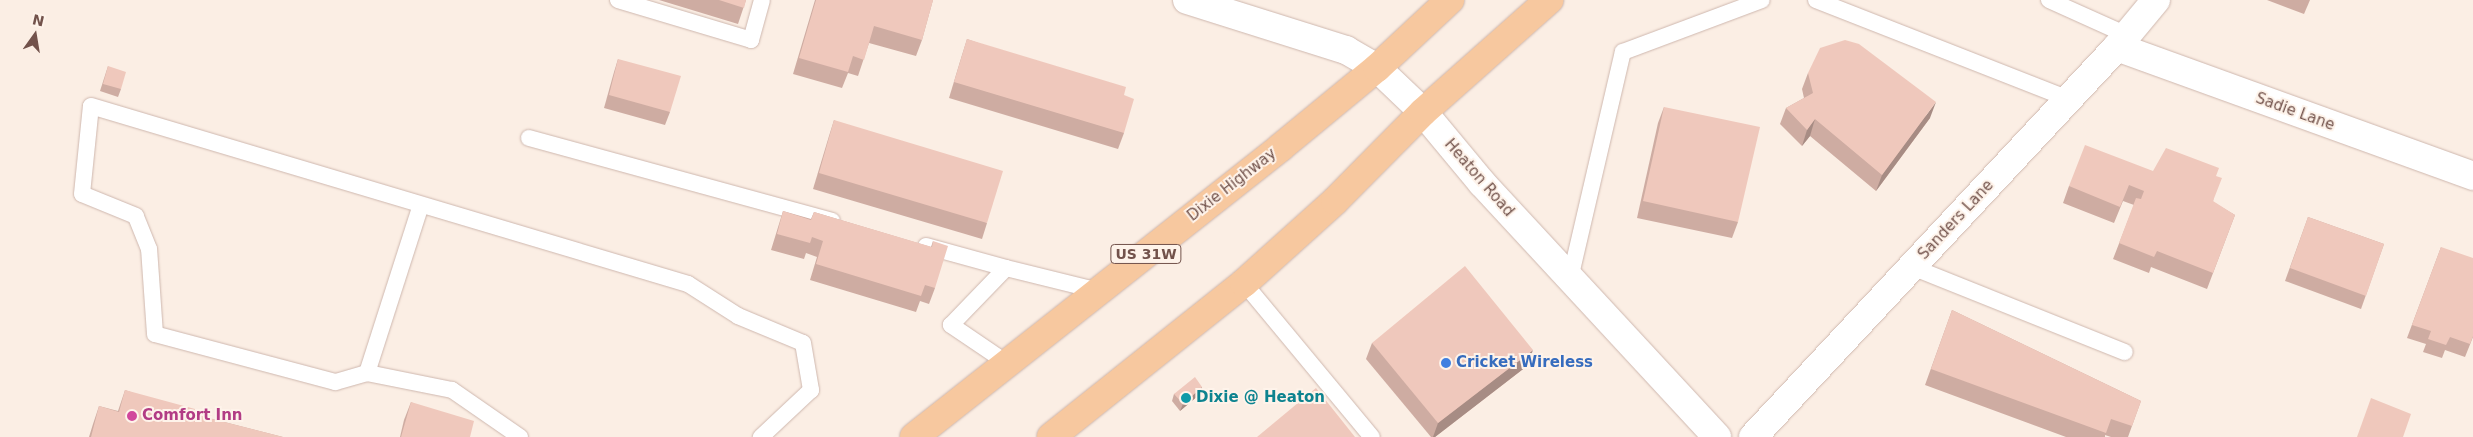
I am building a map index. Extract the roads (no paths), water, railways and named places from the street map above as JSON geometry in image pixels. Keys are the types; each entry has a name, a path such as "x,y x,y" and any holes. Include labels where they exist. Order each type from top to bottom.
{"main road":[{"name":"Dixie Highway","path":"914,437 1377,68 1450,0"},
{"path":"1051,437 1244,283 1335,201 1423,112 1549,0"}],"street":[{"name":"Heaton Road","path":"1187,0 1346,50 1377,68 1423,112 1570,279 1717,437"},
{"name":"Sanders Lane","path":"1753,437 2069,99 2122,41 2156,0"},
{"name":"Sadie Lane","path":"2122,41 2473,176"}],"lane":[{"path":"618,0 751,40 762,0"},
{"path":"1570,279 1623,52 1762,0"},
{"path":"1816,0 2069,99"},
{"path":"2049,0 2122,41"},
{"path":"520,437 452,390 367,373 335,382 155,334 149,249 136,216 82,194 91,106 688,284 738,316 802,343 811,390 761,437"},
{"path":"529,138 853,227"},
{"path":"367,373 421,205"},
{"path":"910,242 1099,291"},
{"path":"1912,267 2126,352"},
{"path":"1006,268 951,325 1007,363"},
{"path":"1244,283 1372,437"}],"place":[{"name":"Cricket Wireless","path":"1446,363"},
{"name":"Dixie @ Heaton","path":"1186,398"},
{"name":"Comfort Inn","path":"132,416"}]}
